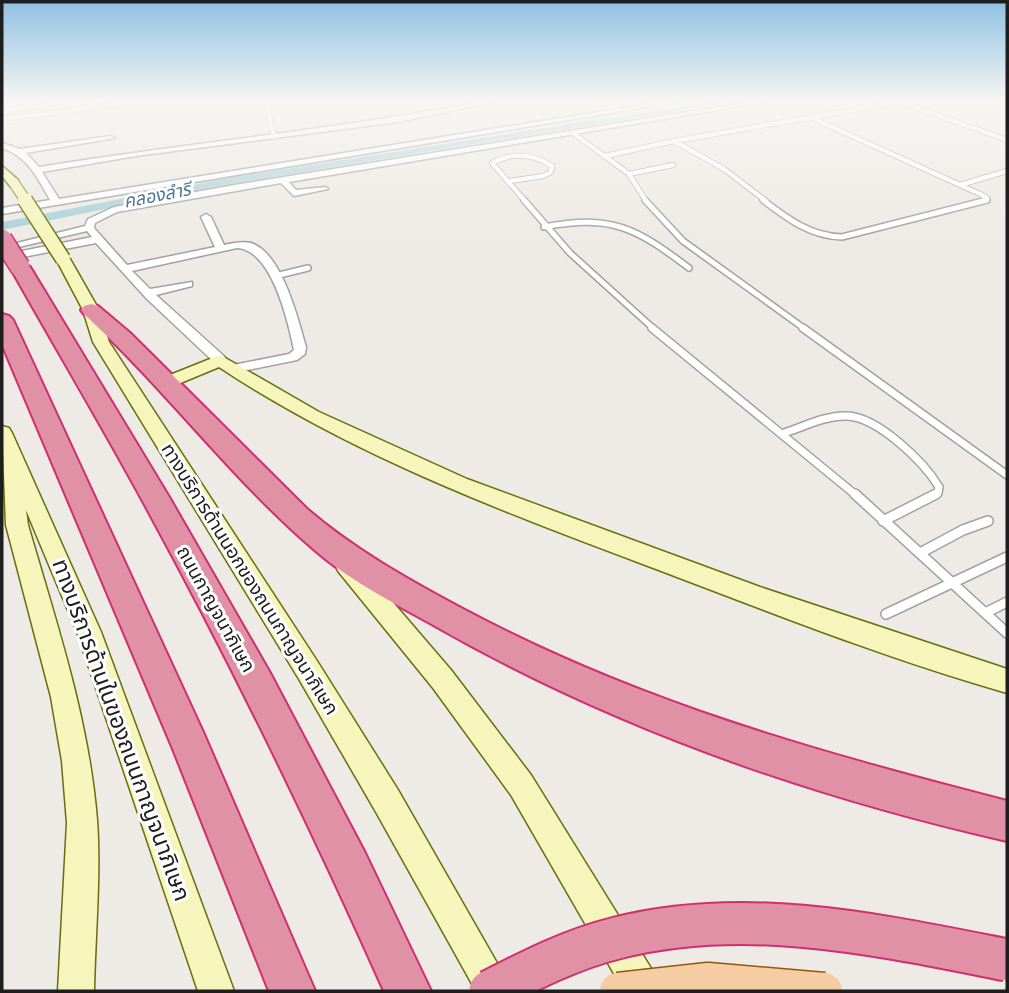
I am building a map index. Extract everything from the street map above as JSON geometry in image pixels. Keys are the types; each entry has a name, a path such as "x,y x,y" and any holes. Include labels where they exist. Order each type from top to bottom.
{"highway":[{"name":"ถนนกาญจนาภิเษก","path":"2,239 8,258 159,505 264,698 358,883 408,991"},
{"path":"92,310 116,331 249,472 331,547 463,626 534,662 678,723 774,757 1007,821"},
{"path":"2,320 190,745 292,991"},
{"path":"490,991 521,973 562,955 626,936 676,927 739,922 797,924 867,932 1007,960"}],"main road":[{"name":"ทางบริการด้านนอกของถนนกาญจนาภิเษก","path":"2,169 63,259 92,310 101,342 308,670 495,991"},
{"path":"166,383 226,364 318,422 457,485 852,632 1007,681"},
{"name":"ทางบริการด้านในของถนนกาญจนาภิเษก","path":"2,433 89,632 216,991"},
{"path":"12,460 17,525 64,697 76,761 82,823 76,991"},
{"path":"331,547 442,679 520,785 645,991"},
{"path":"618,991 708,981 824,991"}],"street":[{"path":"10,148 19,152 37,170 61,201"},
{"path":"19,152 43,148"},
{"path":"37,170 182,148"},
{"path":"277,148 280,158"},
{"path":"2,211 280,158 349,148"},
{"path":"89,228 96,217 114,210 478,148"},
{"path":"283,180 292,192 323,189"},
{"path":"234,188 237,200"},
{"path":"206,217 221,249"},
{"path":"89,228 125,269 177,324 226,364 293,357 301,351 275,275 263,257 251,246 243,244 125,269"},
{"path":"8,258 89,228"},
{"path":"8,258 99,239"},
{"path":"148,293 188,284"}],"lane":[{"path":"594,148 629,174 650,208 684,241 1007,475"},
{"path":"605,156 640,148"},
{"path":"686,148 739,180 806,229 823,237 842,237 987,201 987,198 879,148"},
{"path":"510,181 543,176 551,172 552,166 542,160 520,156 494,161 493,167 510,181 544,227 576,262 636,315 784,433 987,612 1007,633"},
{"path":"629,174 673,165"},
{"path":"960,185 1007,172"},
{"path":"544,227 576,220 596,221 632,229 644,234 689,268"},
{"path":"275,275 308,268"},
{"path":"784,433 848,416 864,421 920,462 935,478 939,487 937,493 883,522"},
{"path":"920,554 963,530 988,521"},
{"path":"886,614 1007,557"},
{"path":"987,612 1007,602"}],"waterway":[{"name":"คลองลำรี","path":"2,226 223,182 435,148"}]}
